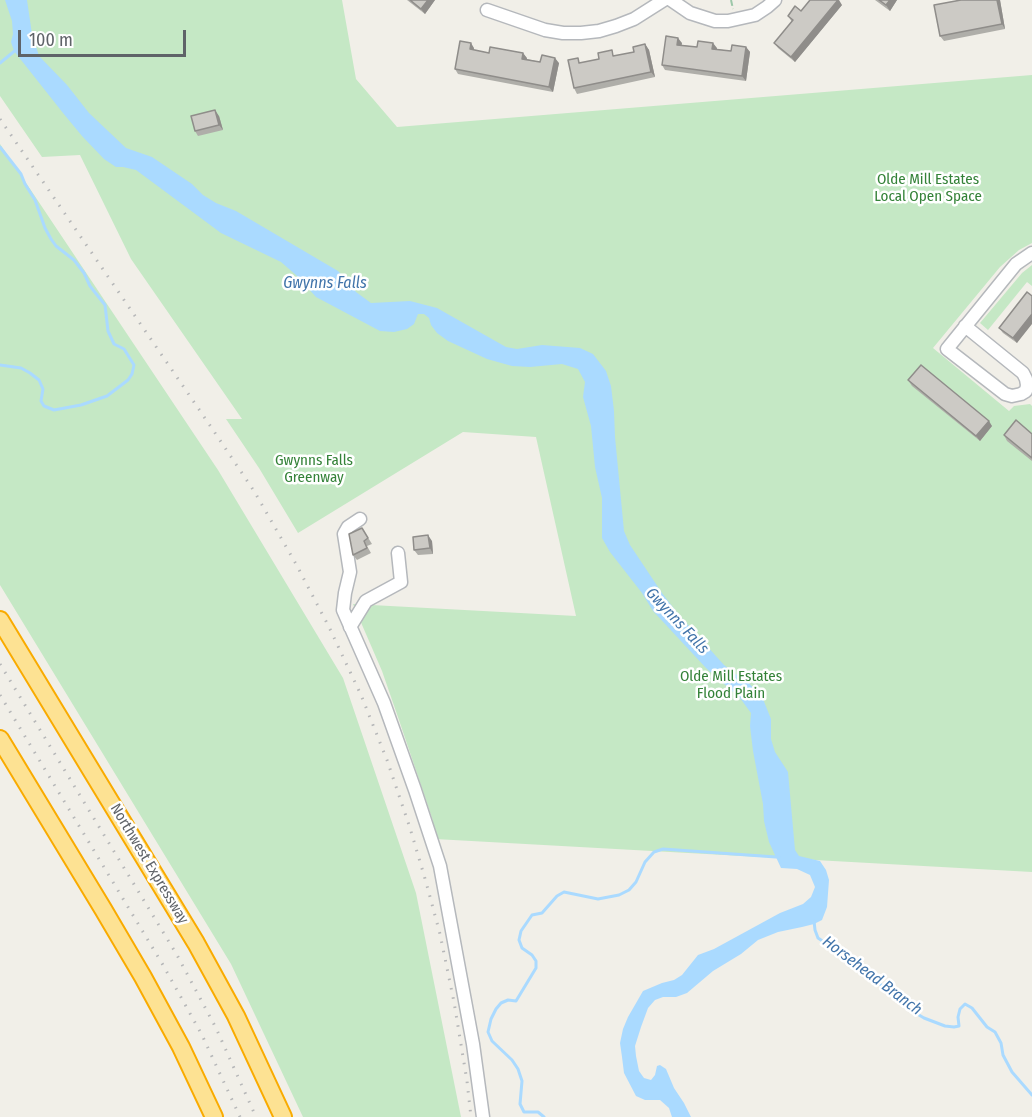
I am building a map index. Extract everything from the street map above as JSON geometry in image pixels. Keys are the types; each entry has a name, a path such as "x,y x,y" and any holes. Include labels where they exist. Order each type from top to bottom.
{"highway":[{"name":"Northwest Expressway","path":"0,620 196,943 236,1016 283,1117"},
{"path":"0,739 143,977 181,1047 214,1117"}],"street":[{"path":"487,10 545,30 581,33 599,31 634,19 664,0"},
{"path":"671,0 690,13 715,21 728,21 755,15 775,0"},
{"path":"965,326 1023,373 1029,393 1012,396 1005,394 947,349 965,326 1016,264 1032,253"},
{"path":"360,519 348,527 344,534 350,572 343,610 384,703 440,866 473,1044 483,1117"},
{"path":"350,627 366,601 400,582 398,553"}],"green space":[{"path":"0,0 342,0 356,79 397,127 1032,75 1032,243 1019,250 1000,267 933,348 1009,411 1014,406 1030,404 1032,406 1032,872 435,839 430,822 433,821 382,671 353,604 576,616 536,437 463,432 298,533 226,419 242,419 131,259 80,155 42,157 0,96"},
{"path":"0,144 218,470 343,678 416,893 461,1117 303,1117 231,964 0,585"},
{"path":"1032,265 1032,286 1027,282 988,330 980,323 1022,273"}],"water":[{"name":"Gwynns Falls","path":"5,0 27,0 32,34 39,56 67,85 89,113 126,148 152,157 216,203 236,211 338,271 356,292 371,303 410,301 437,308 506,347 517,349 542,345 580,348 593,354 606,371 611,386 614,411 624,531 630,545 679,615 724,665 747,681 763,699 771,719 771,739 775,752 788,772 795,850 799,856 820,861 829,880 827,907 822,920 758,940 741,954 713,971 687,993 655,1000 648,1008 635,1046 639,1071 644,1078 651,1080 657,1066 660,1065 666,1069 691,1117 672,1117 669,1108 660,1100 645,1100 636,1096 624,1073 620,1043 628,1017 643,991 682,975 698,955 714,949 780,913 803,904 811,897 815,887 810,875 797,869 781,868 769,842 753,751 751,713 740,698 706,668 653,611 602,538 602,498 595,467 591,426 583,397 585,382 578,369 562,364 512,366 487,359 448,341 437,333 429,318 424,314 418,314 414,324 407,329 394,332 380,331 316,297 281,262 221,233 136,170 116,167 104,159 82,136 14,51 11,42 12,21"}],"building":[{"path":"410,0 428,0 421,9"},
{"path":"810,0 838,0 791,57 774,43 793,20 788,16 795,6 801,11"},
{"path":"879,0 890,0 886,5"},
{"path":"961,0 997,0 1002,24 940,36 934,5"},
{"path":"666,36 678,38 677,45 697,47 698,41 713,43 712,49 731,51 732,45 746,47 742,76 662,65"},
{"path":"460,41 471,43 470,49 489,53 490,47 523,53 522,59 540,62 542,55 555,58 549,87 455,69"},
{"path":"645,44 651,72 574,88 568,60 578,58 579,63 599,59 598,53 612,50 613,56 634,52 633,47"},
{"path":"215,110 219,125 195,131 191,116"},
{"path":"1027,292 1032,296 1032,314 1013,338 999,328"},
{"path":"921,365 989,421 976,436 908,380"},
{"path":"1016,420 1032,434 1032,458 1004,435"},
{"path":"362,528 368,538 364,541 367,548 353,555 349,534"},
{"path":"428,535 430,548 414,550 413,537"}],"waterway":[{"path":"0,63 17,49"},
{"path":"0,147 21,174 35,200 51,239 74,260 105,305 108,331 114,344 124,349 134,365 128,380 107,396 81,405 54,410 44,406 41,401 43,389 39,380 21,368 0,365"},
{"path":"544,1117 538,1112 524,1112 520,1104 522,1081 518,1069 492,1041 488,1032 496,1009 508,1000 516,1001 536,968 536,961 522,948 519,940 521,931 532,915 542,913 557,896 564,892 598,899 619,895 629,890 636,882 645,862 654,852 663,849 779,857"},
{"name":"Horsehead Branch","path":"814,921 818,938 852,967 896,994 914,1012 924,1018 945,1026 959,1026 960,1009 965,1004 972,1008 987,1027 995,1032 1012,1072 1032,1095"}],"railway":[{"path":"0,119 254,491 329,627 361,695 387,760 426,882 440,934 454,1002 471,1117"},
{"path":"0,664 177,955 216,1028 256,1117"},
{"path":"0,695 163,965 202,1035 240,1117"}],"park label":[{"name":"Olde Mill Estates Local Open Space","path":"928,188"},
{"name":"Gwynns Falls Greenway","path":"314,470"},
{"name":"Olde Mill Estates Flood Plain","path":"731,686"}]}
